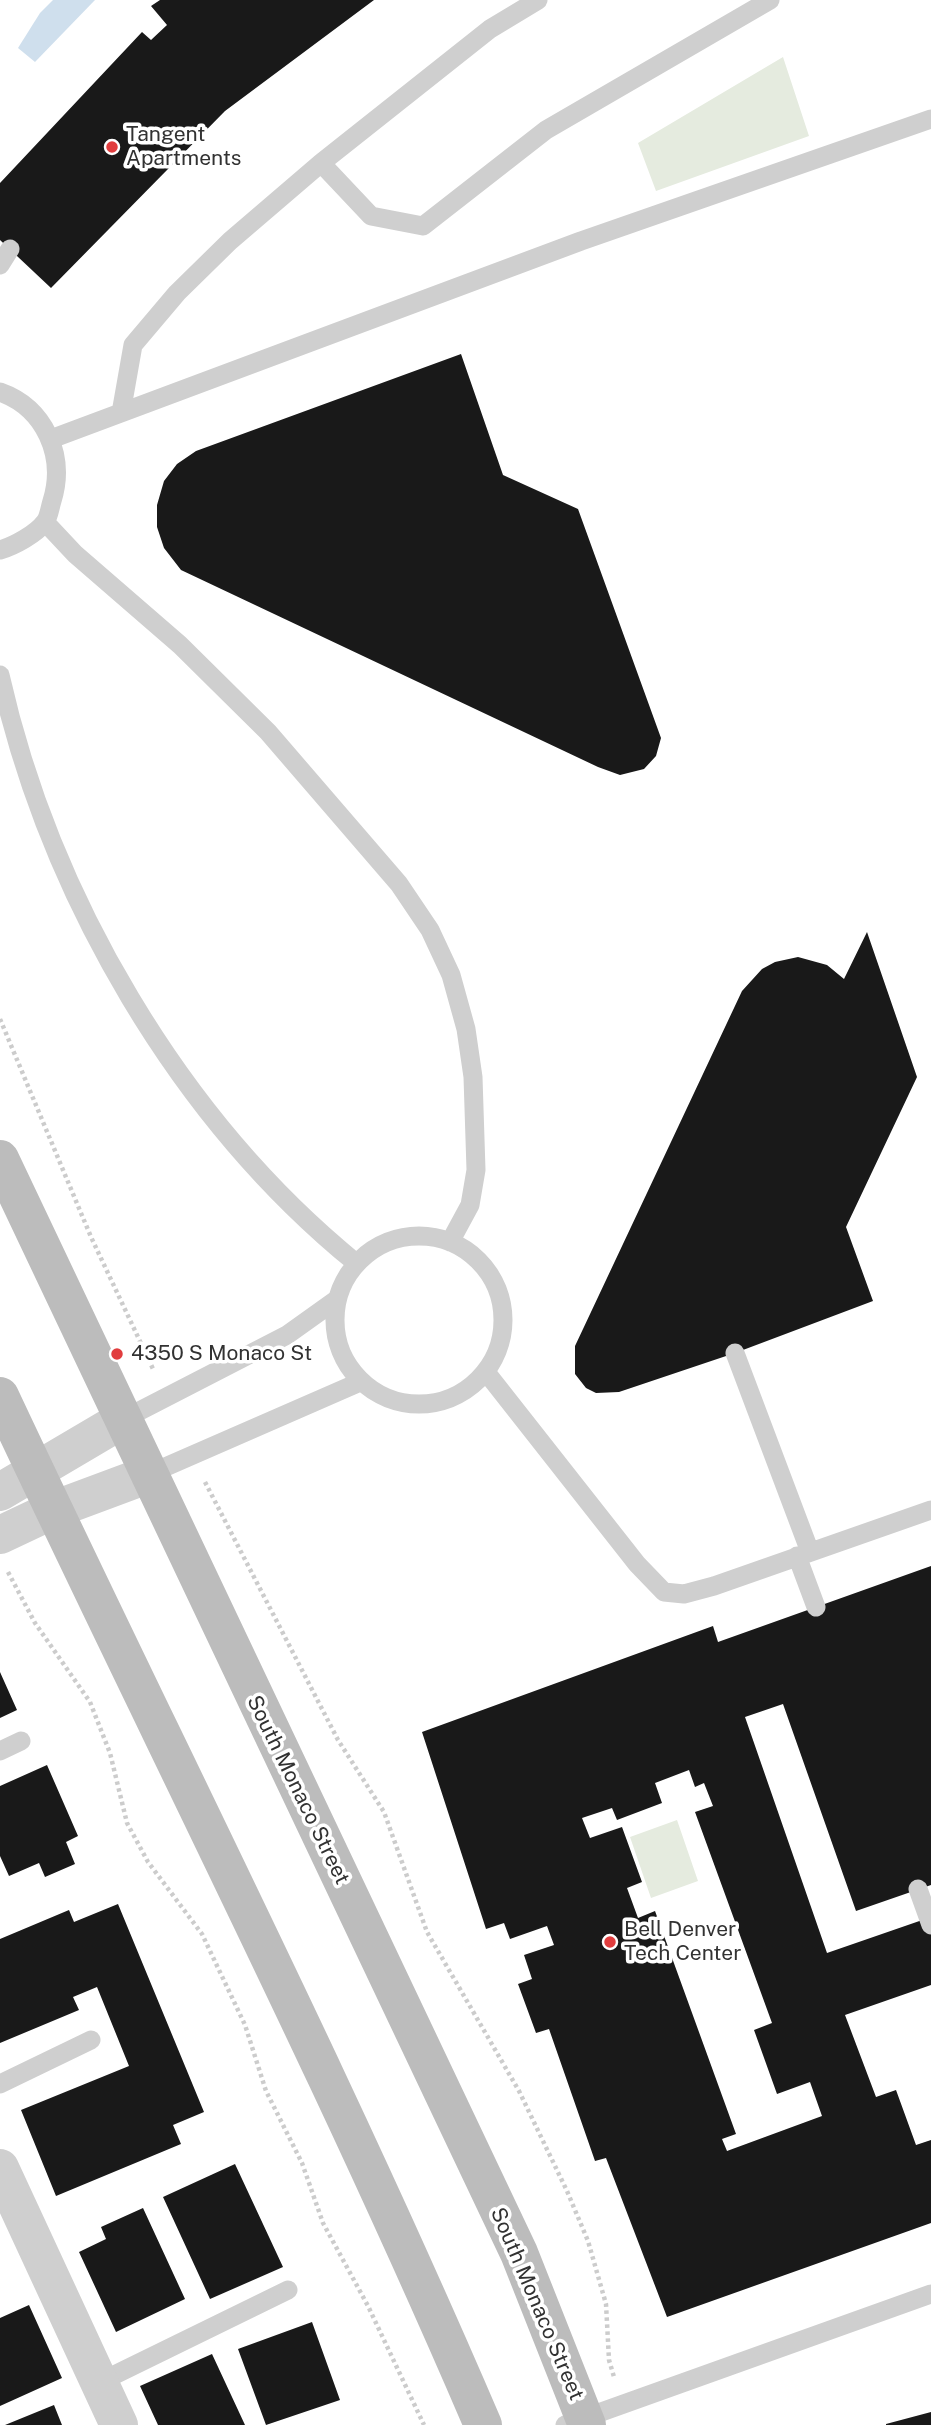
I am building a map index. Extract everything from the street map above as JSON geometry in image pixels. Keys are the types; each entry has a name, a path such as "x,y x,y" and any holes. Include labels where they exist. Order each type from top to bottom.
{"main road":[{"name":"South Monaco Street","path":"0,1159 147,1475 519,2253 579,2423"},
{"path":"0,1396 368,2167 483,2425"}],"street":[{"path":"0,1492 122,1420"},
{"path":"3,1551 53,1510 147,1475"},
{"path":"0,2168 119,2425"}],"lane":[{"path":"121,413 133,345 177,293 239,233 321,163 490,29 538,0"},
{"path":"321,163 371,216 423,226 546,130 770,0"},
{"path":"51,439 594,237 931,119"},
{"path":"0,392 28,407 51,439 57,477 45,522 22,540 0,550"},
{"path":"45,522 75,554 180,645 268,732 399,884 430,930 451,975 466,1029 473,1077 476,1170 470,1205 450,1242"},
{"path":"0,675 11,723 40,810 78,904 125,989 184,1079 243,1150 308,1223 356,1263"},
{"path":"412,1236 450,1242 484,1267 491,1276 502,1304 501,1340 486,1372 452,1398 433,1403 404,1403 380,1395 360,1382 340,1351 334,1322 336,1300 356,1263 383,1243 412,1236"},
{"path":"122,1420 287,1335 336,1300"},
{"path":"735,1353 804,1554 816,1607"},
{"path":"486,1372 649,1578 664,1592 684,1594 714,1586 931,1510"},
{"path":"147,1475 320,1397 360,1382"},
{"path":"0,1751 21,1741"},
{"path":"918,1889 931,1925"},
{"path":"0,2084 91,2040"},
{"path":"100,2382 288,2290"},
{"path":"579,2423 931,2294"}],"path":[{"path":"0,1019 91,1237 166,1397"},
{"path":"192,1457 338,1740 384,1812 435,1948 519,2091 567,2191 604,2295 609,2330 609,2360 623,2405"},
{"path":"3,1551 34,1623 90,1702 110,1753 127,1823 148,1862 202,1934 245,2025 266,2091 302,2163 323,2223 368,2306 424,2425"}],"shaded area":[{"path":"783,57 809,136 656,191 638,143"},
{"path":"677,1820 698,1881 651,1898 630,1837"}],"water":[{"path":"53,0 95,0 35,62 18,48 40,13"}],"building":[{"name":"Tangent Apartments","path":"160,0 374,0 225,111 51,288 0,240 0,183 142,32 151,40 167,25 151,6"},
{"path":"461,354 503,475 578,509 661,738 656,756 644,769 620,775 598,767 181,570 164,548 157,527 157,505 164,481 177,464 196,451"},
{"path":"867,932 917,1077 846,1227 873,1301 735,1353 619,1392 596,1393 586,1388 575,1374 575,1346 742,991 762,969 775,962 798,957 827,965 844,979"},
{"name":"Bell Denver Tech Center","path":"931,1566 931,1885 856,1911 783,1704 745,1717 827,1953 931,1917 931,1985 845,2015 876,2097 896,2090 916,2145 931,2140 931,2223 667,2317 606,2158 595,2161 549,2029 536,2033 518,1984 532,1979 524,1955 554,1945 547,1926 510,1939 504,1923 486,1929 422,1732 713,1626 718,1642","holes":["689,1770 695,1787 704,1783 713,1806 695,1812 772,2023 754,2030 777,2094 810,2082 822,2116 727,2151 722,2139 736,2134 655,1911 638,1918 627,1888 642,1882 622,1827 590,1838 582,1818 612,1808 617,1820 662,1803 655,1783"]},
{"path":"0,1672 17,1710 0,1718"},
{"path":"47,1765 78,1836 66,1842 75,1864 45,1877 39,1863 9,1876 0,1856 0,1786"},
{"path":"118,1904 204,2112 173,2125 181,2144 56,2196 21,2110 129,2066 97,1987 73,1997 79,2010 0,2043 0,1939 69,1910 74,1922"},
{"path":"235,2164 283,2267 210,2299 163,2197"},
{"path":"143,2208 185,2299 116,2332 79,2252 106,2239 101,2227"},
{"path":"29,2305 62,2378 0,2406 0,2318"},
{"path":"312,2322 340,2400 266,2425 238,2349"},
{"path":"212,2354 245,2425 158,2425 140,2386"},
{"path":"54,2405 62,2425 5,2425"},
{"path":"931,2412 931,2425 886,2425 886,2424"}],"place":[{"name":"Tangent Apartments","path":"112,147"},
{"name":"4350 S Monaco St","path":"117,1354"},
{"name":"Bell Denver Tech Center","path":"610,1942"}]}
